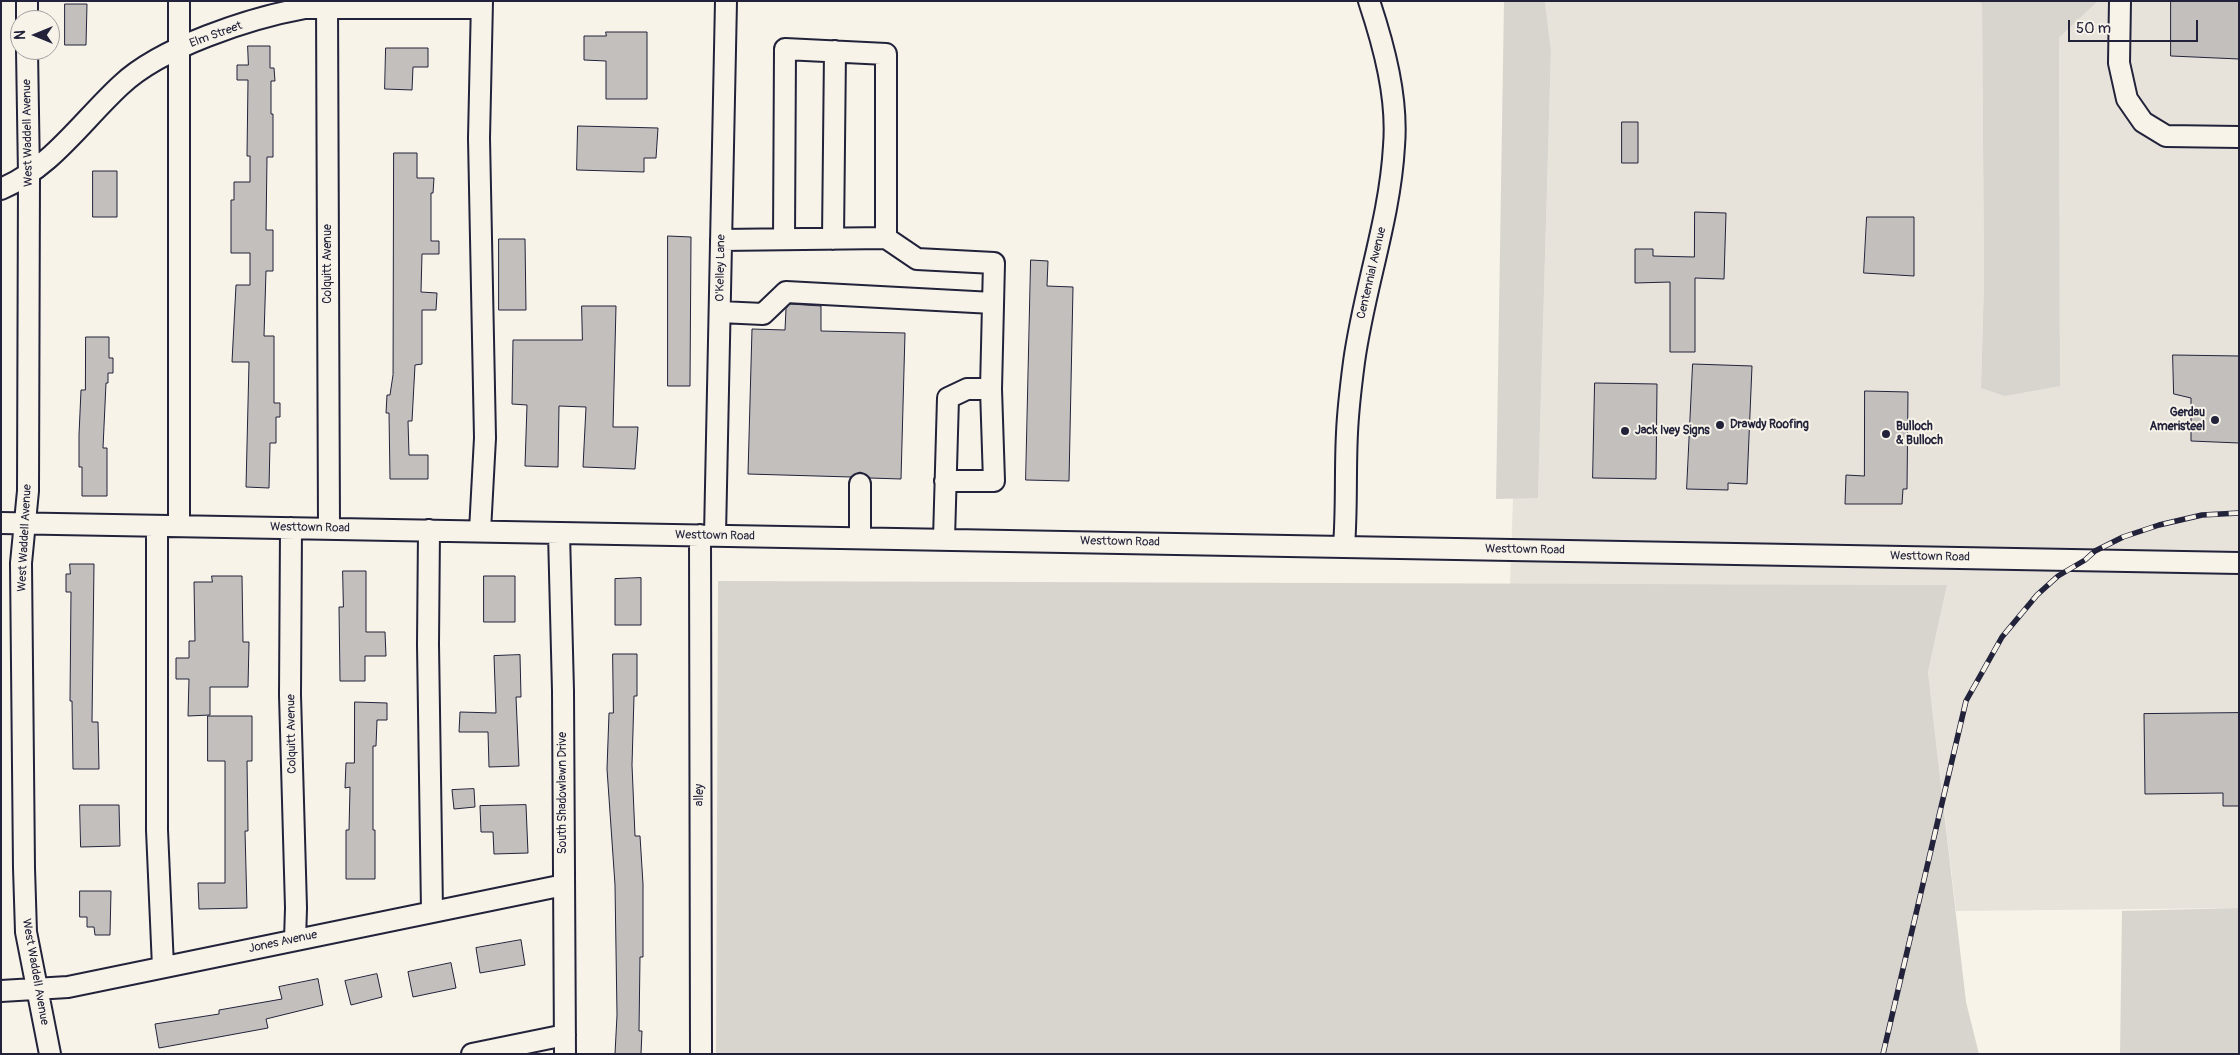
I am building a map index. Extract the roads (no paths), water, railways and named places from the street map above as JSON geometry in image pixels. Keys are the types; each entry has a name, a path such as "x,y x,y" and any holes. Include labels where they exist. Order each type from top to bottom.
{"street":[{"path":"179,1 179,526"},
{"name":"O'Kelley Lane","path":"708,536 720,312 726,1"},
{"name":"Centennial Avenue","path":"1344,546 1347,512 1346,435 1349,399 1357,340 1387,205 1394,145 1392,98 1379,32 1370,1"},
{"path":"2120,1 2119,63 2127,99 2143,122 2166,136 2239,137"},
{"name":"Elm Street","path":"1,189 29,175 53,154 122,84 161,56 212,35 284,12 327,5 481,5"},
{"name":"Colquitt Avenue","path":"327,5 329,528"},
{"path":"480,531 485,438 479,138 481,5"},
{"path":"784,239 785,49 886,54 886,238"},
{"path":"833,239 835,51"},
{"name":"West Waddell Avenue","path":"27,60 29,175 28,491 21,563 24,868 26,932 50,1054"},
{"path":"722,240 886,238 917,259 994,263 992,389 994,480 945,481"},
{"path":"720,312 764,314 786,292 993,302"},
{"path":"944,539 948,398 967,389 992,389"},
{"path":"860,484 860,538"},
{"name":"Westtown Road","path":"1,523 2239,563"},
{"path":"157,526 158,830 163,967"},
{"name":"Colquitt Avenue","path":"291,528 290,695 296,908 294,940"},
{"path":"429,530 428,644 432,911"},
{"name":"South Shadowlawn Drive","path":"558,532 562,691 565,1044"},
{"name":"alley","path":"701,1054 708,536"},
{"name":"Jones Avenue","path":"1,992 68,987 564,884"},
{"path":"472,1054 565,1044"}],"railway":[{"path":"1883,1054 1966,701 2002,637 2037,595 2058,576 2085,560 2095,551 2123,537 2159,525 2202,515 2239,513"}],"place":[{"name":"Gerdau Ameristeel","path":"2215,420"},
{"name":"Drawdy Roofing","path":"1720,425"},
{"name":"Jack Ivey Signs","path":"1625,431"},
{"name":"Bulloch & Bulloch","path":"1886,434"}]}
